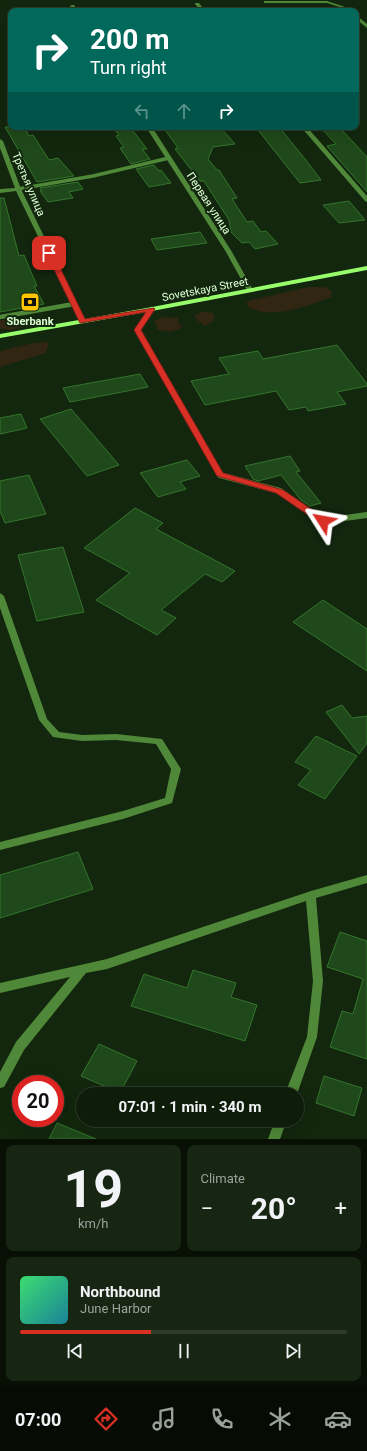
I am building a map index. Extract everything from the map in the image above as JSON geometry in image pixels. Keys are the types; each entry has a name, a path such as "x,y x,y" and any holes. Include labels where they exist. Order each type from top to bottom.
{"main road":[{"name":"Sovetskaya Street","path":"0,336 367,268"}],"street":[{"path":"340,0 348,8"},
{"path":"266,2 327,2 344,8"},
{"path":"197,4 200,8"},
{"path":"359,19 367,27"},
{"name":"Первая улица","path":"151,130 229,252 250,290"},
{"path":"307,130 367,200"},
{"name":"Третья улица","path":"0,141 18,189 82,321"},
{"path":"0,191 18,189"},
{"path":"0,596 43,720 56,735 82,738 116,737 159,741 176,769 169,800 123,815 0,846"},
{"path":"0,988 107,964 311,895 367,879"},
{"path":"294,1087 312,1037 318,981 311,895"},
{"path":"0,1083 20,1046 83,970"},
{"path":"274,1139 278,1127"}],"lane":[{"path":"18,189 93,176 169,158"},
{"path":"0,317 74,304"},
{"path":"152,309 138,330 220,475 280,492 323,521 367,515"}],"shaded area":[{"path":"308,287 325,287 332,291 331,297 287,311 263,312 253,309 246,304 248,301"},
{"path":"202,312 211,312 215,316 212,322 205,326 198,321 194,315"},
{"path":"164,317 178,318 179,324 183,327 171,332 158,330 154,321"},
{"path":"28,318 30,325 12,330 0,329 0,320"},
{"path":"49,342 46,353 0,367 0,351 33,343"}],"building":[{"path":"5,127 8,127 8,130 26,130 29,136 33,135 49,160 58,158 74,176 37,182"},
{"path":"115,130 132,130 147,149 142,149 150,159 131,164 120,148 124,147 116,136 119,135"},
{"path":"165,130 223,130 235,144 213,147 208,159 217,170 219,170 237,198 232,199 247,222 253,221 261,232 266,231 278,244 255,249 249,242 242,243 231,232 229,220 204,181 200,181 175,149 178,148"},
{"path":"258,130 281,130 321,180 300,183"},
{"path":"323,130 342,130 367,157 367,192 327,146 336,144"},
{"path":"154,165 159,171 161,170 171,183 149,187 136,169"},
{"path":"78,182 83,189 69,192 73,198 48,202 40,191 42,191 40,188"},
{"path":"0,198 4,198 19,256 24,255 37,286 34,286 44,304 0,312"},
{"path":"349,201 365,220 339,223 323,205"},
{"path":"200,232 207,243 157,250 151,239"},
{"path":"337,345 367,384 367,386 337,392 346,404 308,411 306,407 289,410 276,391 205,405 191,381 229,374 219,358 258,351 263,359"},
{"path":"140,374 148,387 70,402 63,388"},
{"path":"71,409 119,465 87,476 40,419"},
{"path":"21,414 27,428 0,434 0,418"},
{"path":"290,456 300,471 296,472 321,503 310,506 301,500 281,475 258,481 253,479 245,466"},
{"path":"187,460 200,476 180,482 186,489 158,497 140,473"},
{"path":"29,475 46,514 5,523 0,511 0,481"},
{"path":"135,508 163,523 156,529 235,571 222,582 205,574 161,610 176,618 157,635 96,600 130,573 84,548"},
{"path":"63,547 84,612 37,621 18,555"},
{"path":"323,600 367,629 367,671 293,622"},
{"path":"342,705 352,718 367,716 367,743 359,754 326,712"},
{"path":"316,736 357,756 325,799 298,785 311,770 295,762"},
{"path":"78,852 93,889 0,918 0,875"},
{"path":"340,932 367,941 367,1059 330,1047 342,1011 353,1014 363,979 327,967"},
{"path":"193,970 236,983 231,997 257,1005 245,1041 131,1006 144,974 187,988"},
{"path":"99,1044 137,1061 123,1087 106,1087 81,1076"},
{"path":"324,1076 362,1088 354,1116 316,1103"},
{"path":"64,1126 96,1139 49,1139 55,1127"}],"place":[{"name":"Sberbank","path":"30,302"}],"route":[{"path":"49,253 82,321 152,309 138,330 220,475 280,492 323,521"}]}
